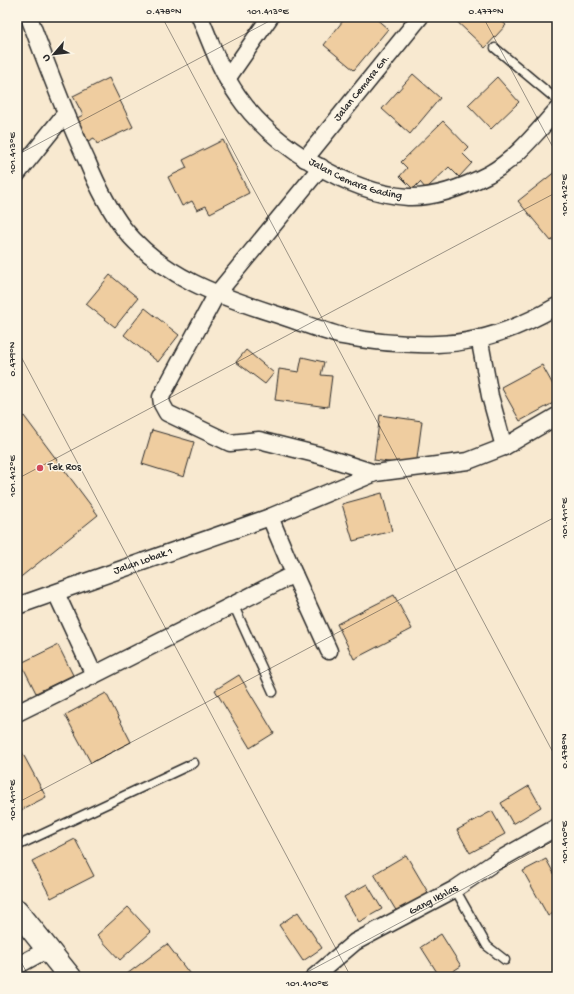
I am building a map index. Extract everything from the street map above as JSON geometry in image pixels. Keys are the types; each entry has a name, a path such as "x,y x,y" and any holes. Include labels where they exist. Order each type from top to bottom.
{"main road":[{"path":"17,911 70,977"}],"street":[{"path":"29,17 65,114 103,197 124,228 143,250 169,269 216,295 341,335 386,343 438,344 482,338 518,325 557,306"},
{"name":"Jalan Cemara Gading","path":"200,17 227,79 238,96 264,127 286,146 305,159 352,182 384,193 408,197 432,195 452,190 489,174 516,154 557,110"},
{"path":"227,79 270,17"},
{"name":"Jalan Cemara Gn.","path":"305,159 420,17"},
{"path":"17,174 65,114"},
{"path":"321,167 216,295 161,397 162,404 167,413 230,443 259,440 319,455 376,473 468,461 504,447 557,416"},
{"path":"482,338 480,342 489,389 504,447"},
{"name":"Jalan Lobak 1","path":"17,606 270,517 376,473"},
{"path":"270,517 329,651"},
{"path":"17,713 294,574"},
{"path":"56,593 94,675"},
{"name":"Gang Ikhlas","path":"314,977 355,942 455,890 492,864 557,827"},
{"path":"17,966 48,949"}],"lane":[{"path":"495,48 557,100"},
{"path":"233,604 273,692"},
{"path":"17,846 194,763"},
{"path":"455,890 487,946 505,960"}],"building":[{"path":"346,17 374,17 388,29 354,70 324,45"},
{"path":"452,17 497,17 506,25 485,48"},
{"path":"413,74 440,98 410,134 382,109"},
{"path":"497,77 519,102 491,129 468,105"},
{"path":"109,78 133,127 97,144 94,138 88,141 77,118 83,115 73,96"},
{"path":"443,121 469,148 463,154 472,163 459,177 449,167 426,189 420,182 413,189 400,176 407,168 401,162"},
{"path":"223,140 249,193 210,213 206,206 197,210 192,201 182,206 168,177 187,168 183,160"},
{"path":"556,171 557,236 551,241 518,201"},
{"path":"110,275 138,298 115,327 86,304"},
{"path":"145,308 179,335 158,362 124,335"},
{"path":"246,350 274,373 265,384 236,362"},
{"path":"302,357 324,362 321,375 332,376 328,407 275,400 279,369 299,372"},
{"path":"542,365 557,392 557,401 520,421 501,387"},
{"path":"380,415 422,421 416,466 374,460"},
{"name":"Tek Ros","path":"24,416 98,515 17,580 17,420"},
{"path":"152,430 194,442 184,477 142,464"},
{"path":"382,493 392,531 353,541 342,504"},
{"path":"394,595 412,629 354,659 337,624"},
{"path":"58,645 73,675 36,693 21,663"},
{"path":"239,675 274,733 250,748 215,690"},
{"path":"106,693 131,742 91,763 65,715"},
{"path":"17,743 46,797 17,812"},
{"path":"529,786 541,807 513,824 501,803"},
{"path":"492,811 505,834 470,853 457,830"},
{"path":"75,839 94,876 51,898 32,861"},
{"path":"406,855 429,894 397,912 374,874"},
{"path":"546,859 557,879 557,911 548,916 523,871"},
{"path":"367,884 382,909 359,922 344,897"},
{"path":"128,907 151,932 120,960 97,935"},
{"path":"298,912 322,948 303,961 279,925"},
{"path":"441,934 461,966 444,977 440,977 421,947"},
{"path":"167,944 192,977 123,977"}],"place":[{"name":"Tek Ros","path":"40,468"}]}
